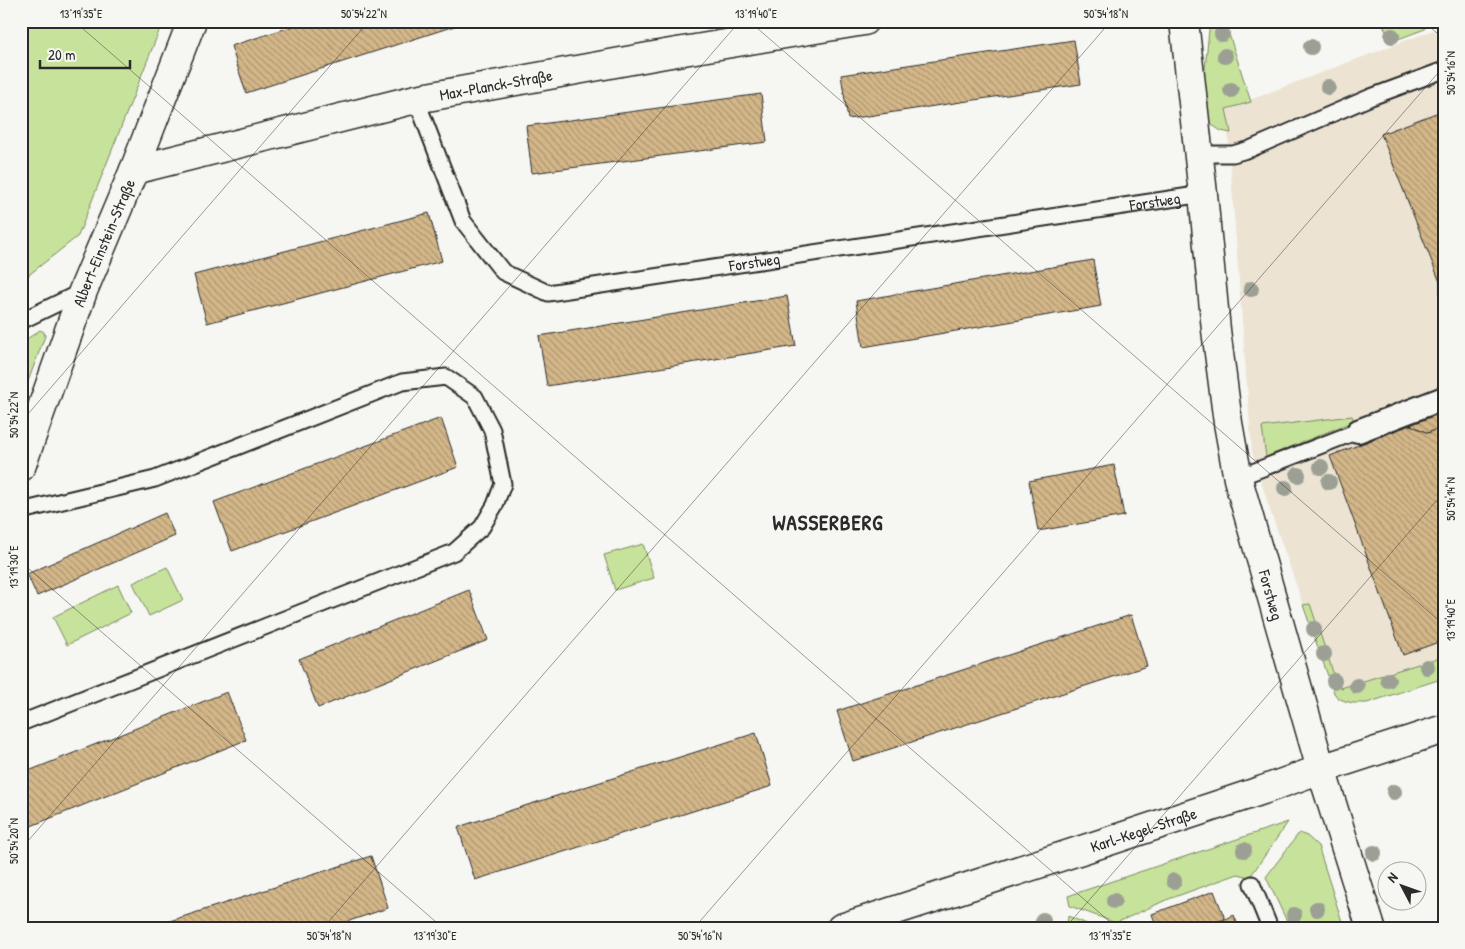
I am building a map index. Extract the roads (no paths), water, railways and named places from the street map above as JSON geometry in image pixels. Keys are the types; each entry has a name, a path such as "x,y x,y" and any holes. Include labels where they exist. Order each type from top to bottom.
{"street":[{"name":"Albert-Einstein-Straße","path":"21,467 83,291 134,170 192,21"},
{"name":"Max-Planck-Straße","path":"134,170 416,99 665,54 864,21"},
{"name":"Forstweg","path":"1184,21 1216,330 1228,423 1238,479 1321,769 1371,928"},
{"path":"1358,431 1444,398"},
{"name":"Karl-Kegel-Straße","path":"842,928 1444,729"}],"lane":[{"path":"1198,154 1233,154 1242,152 1371,97 1444,70"},
{"name":"Forstweg","path":"416,99 463,220 504,272 548,293 1203,194"},
{"path":"21,320 83,291"},
{"path":"21,511 155,478 402,382 446,377 475,397 492,430 503,484 495,505 482,527 454,552 21,724"},
{"path":"1238,479 1358,431"},
{"path":"1252,884 1270,928"}],"district":[{"name":"WASSERBERG","path":"828,523"}]}
